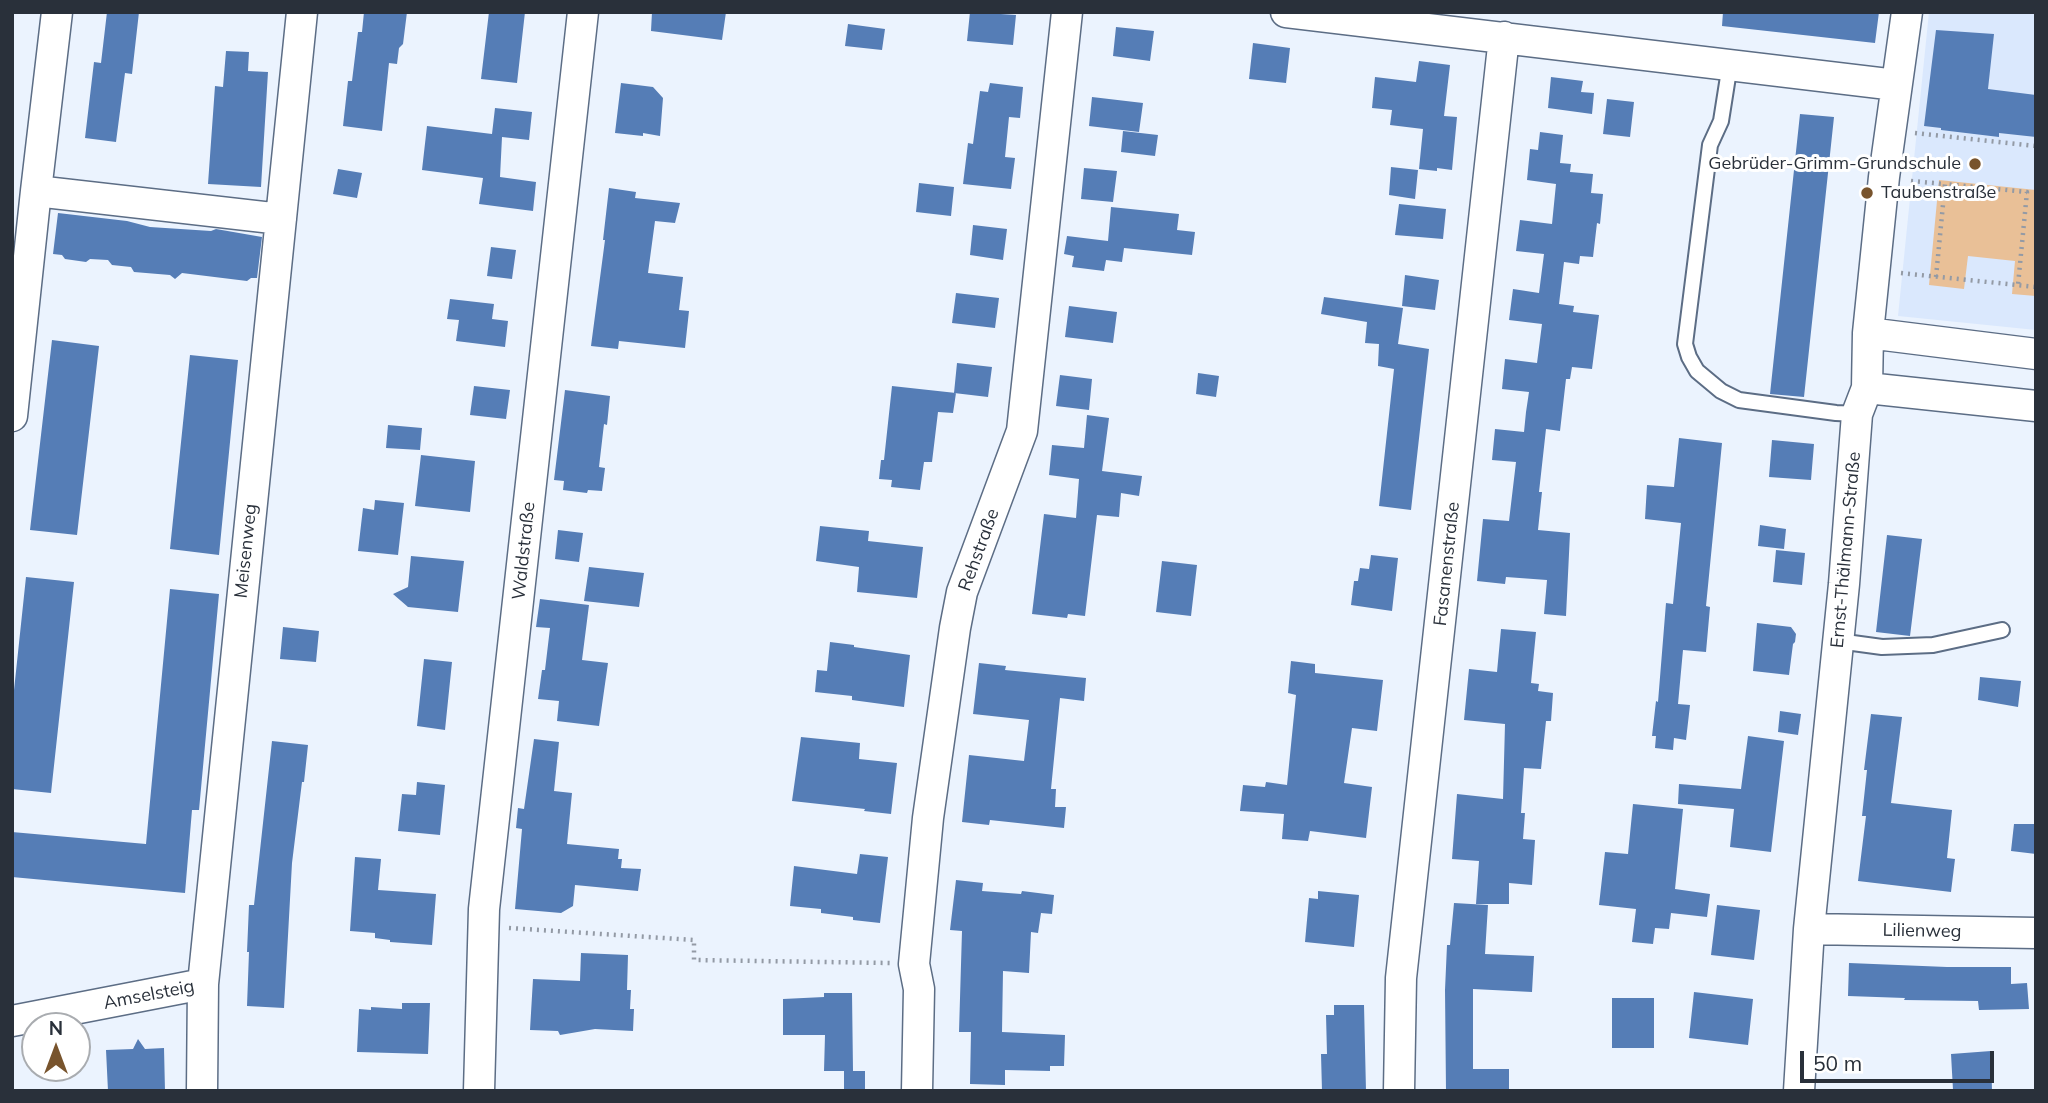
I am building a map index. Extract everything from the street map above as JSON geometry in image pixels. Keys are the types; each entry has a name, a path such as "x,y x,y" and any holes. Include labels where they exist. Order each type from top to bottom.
{"street":[{"path":"12,416 57,12"},
{"name":"Meisenweg","path":"202,1091 203,984 302,12"},
{"name":"Waldstraße","path":"479,1091 484,909 583,12"},
{"name":"Rehstraße","path":"917,1091 919,989 914,964 928,818 954,628 962,592 1022,431 1067,12"},
{"path":"1286,12 1896,85"},
{"name":"Ernst-Thälmann-Straße","path":"1799,1091 1809,929 1874,270 1907,12"},
{"name":"Fasanenstraße","path":"1399,1091 1401,978 1504,37"},
{"path":"36,191 281,219"},
{"path":"1868,333 2036,354"},
{"path":"1862,401 2036,406"},
{"name":"Lilienweg","path":"1809,929 2036,933"},
{"name":"Amselsteig","path":"12,1021 203,984"}],"lane":[{"path":"1730,64 1721,121 1710,145 1685,344 1689,357 1697,371 1721,391 1739,400 1836,413 1862,401"},
{"path":"1838,641 1882,647 1933,645 2002,630"}],"path":[{"path":"1890,130 2036,145"},
{"path":"1931,183 2027,192 2018,285"},
{"path":"1936,277 1945,184"},
{"path":"1874,270 2036,287"},
{"path":"484,926 694,940 694,960 914,964"}],"shaded area":[{"name":"Gebrüder-Grimm-Grundschule","path":"1929,12 2036,12 2036,330 1898,316"},
{"path":"1939,180 2036,190 2036,296 2012,294 2015,261 1968,256 1964,289 1929,285"}],"building":[{"path":"107,12 139,12 132,74 125,73 116,142 85,138 94,62 101,63"},
{"path":"364,12 407,12 403,44 399,48 397,64 389,63 382,131 343,126 348,81 352,81 358,32 362,32"},
{"path":"489,12 525,12 517,83 481,79"},
{"path":"652,12 726,12 722,40 651,31"},
{"path":"970,12 1016,15 1013,45 967,41"},
{"path":"1723,12 1879,12 1875,43 1722,26"},
{"path":"848,24 885,29 882,50 845,46"},
{"path":"1116,27 1154,31 1150,61 1113,56"},
{"name":"Gebrüder-Grimm-Grundschule","path":"1936,30 1994,34 1988,89 2036,95 2036,137 1999,133 1999,137 1924,126"},
{"path":"1253,43 1290,48 1286,83 1249,79"},
{"path":"226,51 249,52 248,71 268,72 261,187 208,184 215,86 223,87"},
{"path":"1419,61 1450,65 1444,116 1457,117 1452,170 1419,169 1423,129 1390,125 1392,110 1372,108 1375,77 1416,82"},
{"path":"1551,77 1583,81 1581,92 1594,93 1592,114 1548,108"},
{"path":"621,83 653,87 663,98 660,136 615,133"},
{"path":"990,83 1023,87 1020,118 1009,117 1005,157 1015,158 1011,189 963,184 968,143 973,144 980,91 988,92"},
{"path":"1092,97 1143,103 1139,132 1089,126"},
{"path":"1607,99 1634,102 1630,137 1603,134"},
{"path":"495,108 532,112 529,140 502,137 500,177 536,182 533,211 479,204 483,178 422,170 427,126 492,134"},
{"path":"1800,114 1834,117 1804,397 1770,394"},
{"path":"1123,131 1158,135 1155,156 1121,152"},
{"path":"1540,132 1563,135 1560,163 1571,164 1570,172 1593,174 1591,193 1603,194 1593,257 1580,256 1579,264 1564,262 1559,304 1574,306 1573,312 1599,315 1592,369 1572,367 1570,379 1566,379 1560,431 1546,429 1539,492 1542,492 1538,530 1570,533 1566,616 1544,614 1547,580 1506,577 1505,584 1477,581 1483,519 1509,521 1516,462 1492,460 1495,429 1524,432 1529,392 1502,389 1505,359 1537,363 1542,324 1509,320 1513,289 1539,293 1544,254 1516,251 1520,220 1552,224 1556,184 1527,180 1530,149 1538,150"},
{"path":"1391,167 1418,170 1415,199 1389,195"},
{"path":"1084,168 1117,171 1113,202 1081,199"},
{"path":"338,169 362,173 357,198 333,194"},
{"path":"919,183 954,187 951,216 916,212"},
{"path":"609,188 636,192 635,198 680,203 675,223 655,221 648,273 683,277 679,310 689,311 685,348 619,341 618,349 591,346"},
{"path":"1399,204 1446,209 1443,239 1395,235"},
{"path":"1111,207 1179,214 1177,230 1195,232 1192,255 1124,248 1122,262 1106,260 1104,271 1072,267 1074,256 1064,254 1067,236 1108,241"},
{"path":"58,213 127,221 150,227 211,231 216,229 262,237 257,278 247,281 182,273 175,279 170,275 134,272 131,267 112,265 108,260 90,259 86,262 65,259 62,255 53,254"},
{"path":"973,225 1007,229 1003,260 970,255"},
{"path":"491,247 516,250 512,279 487,276"},
{"path":"1405,275 1439,280 1435,310 1402,306"},
{"path":"956,293 999,298 995,328 952,323"},
{"path":"1324,297 1403,308 1398,344 1429,349 1411,510 1379,506 1394,369 1378,366 1379,344 1365,343 1367,322 1321,314"},
{"path":"450,299 494,304 492,319 508,321 505,347 456,341 459,320 447,319"},
{"path":"1069,306 1117,312 1113,343 1065,337"},
{"path":"52,340 99,346 77,535 30,530"},
{"path":"190,355 238,360 219,555 170,549"},
{"path":"957,363 992,367 988,397 954,393"},
{"path":"1198,373 1219,376 1216,397 1196,394"},
{"path":"1060,375 1092,379 1089,410 1056,406"},
{"path":"474,386 510,390 506,419 470,415"},
{"path":"892,386 956,393 953,413 938,412 932,462 924,462 920,490 891,487 892,480 879,479 881,460 884,460"},
{"path":"565,390 610,396 599,467 605,468 602,491 588,490 587,493 563,490 564,481 554,480"},
{"path":"1087,415 1109,418 1102,471 1142,476 1139,496 1121,493 1119,517 1097,515 1085,616 1068,614 1067,618 1032,614 1044,514 1076,518 1079,479 1049,475 1052,445 1084,448"},
{"path":"388,425 422,428 420,450 386,448"},
{"path":"1679,438 1722,443 1706,606 1710,607 1706,652 1683,650 1678,704 1690,705 1686,740 1674,738 1673,750 1655,748 1656,736 1652,736 1656,701 1658,702 1666,603 1673,604 1681,523 1645,519 1647,485 1674,487"},
{"path":"1772,440 1814,444 1811,480 1769,477"},
{"path":"421,455 475,461 470,512 415,506"},
{"path":"375,500 404,503 398,555 358,551 363,508 374,510"},
{"path":"1760,525 1786,529 1784,549 1758,546"},
{"path":"820,526 869,531 868,541 923,547 917,598 857,592 859,567 816,561"},
{"path":"558,530 583,533 579,562 555,559"},
{"path":"1887,535 1922,539 1910,636 1876,632"},
{"path":"1776,550 1805,553 1802,585 1773,582"},
{"path":"1371,555 1398,558 1392,611 1351,605 1354,581 1358,581 1360,568 1369,569"},
{"path":"411,556 464,561 458,612 408,607 393,594 408,587"},
{"path":"1162,561 1197,565 1191,616 1156,612"},
{"path":"589,567 644,573 639,607 584,601"},
{"path":"26,577 74,582 51,793 12,789 12,709"},
{"path":"170,589 219,594 199,810 192,810 185,893 12,877 12,832 146,844"},
{"path":"540,599 589,605 582,660 608,663 599,726 557,721 559,701 538,699 550,628 536,627"},
{"path":"1757,623 1791,627 1796,634 1789,675 1753,671"},
{"path":"283,627 319,631 316,662 280,659"},
{"path":"1501,629 1536,632 1531,683 1539,684 1538,691 1553,693 1551,721 1546,721 1541,769 1524,768 1521,813 1525,813 1523,839 1535,840 1532,885 1509,883 1509,904 1476,904 1479,861 1452,859 1457,794 1503,799 1505,724 1464,720 1469,669 1497,672"},
{"path":"830,642 910,655 904,707 852,700 852,696 815,692 817,670 827,671"},
{"path":"424,659 452,662 445,730 417,726"},
{"path":"1291,661 1315,664 1315,673 1383,680 1377,731 1352,728 1344,783 1372,787 1366,838 1310,831 1308,841 1282,839 1284,814 1240,811 1243,785 1265,787 1266,782 1287,785 1296,695 1288,693"},
{"path":"979,663 1006,666 1005,670 1086,678 1084,701 1060,698 1051,789 1056,789 1055,807 1066,807 1064,828 990,820 989,825 962,822 969,755 1024,761 1029,720 973,714"},
{"path":"1980,677 2021,681 2018,707 1978,700"},
{"path":"1780,711 1801,714 1798,735 1778,732"},
{"path":"1871,714 1902,717 1891,803 1952,810 1947,858 1955,859 1951,892 1858,881 1866,816 1862,816 1867,770 1864,770"},
{"path":"1748,736 1784,741 1771,852 1730,847 1734,809 1678,804 1679,784 1741,789"},
{"path":"801,737 860,743 859,759 897,763 891,814 792,801"},
{"path":"534,739 559,742 554,791 572,793 567,844 619,849 621,868 641,869 638,891 575,885 573,906 561,913 515,909 522,829 516,828 518,808 524,809"},
{"path":"272,741 308,745 292,863 284,1008 247,1006 249,905 254,905"},
{"path":"417,782 445,785 440,835 398,831 402,794 416,795"},
{"path":"1633,804 1683,809 1675,889 1710,894 1707,917 1671,913 1669,929 1655,928 1653,944 1632,942 1636,909 1599,905 1605,852 1628,854"},
{"path":"2014,824 2036,824 2036,854 2011,851"},
{"path":"860,854 888,857 880,923 821,913 821,909 790,906 794,866 857,874"},
{"path":"355,857 381,859 378,890 436,894 432,945 390,942 375,938 375,933 350,931"},
{"path":"956,880 983,883 982,891 1021,894 1022,891 1054,895 1052,914 1041,913 1038,933 1031,932 1029,973 1003,971 1002,1032 1065,1035 1064,1066 1050,1066 1050,1071 1005,1070 1005,1085 970,1084 971,1032 959,1032 962,931 950,930"},
{"path":"1318,891 1359,895 1354,947 1305,942 1309,898 1318,899"},
{"path":"1454,903 1488,905 1485,954 1534,956 1532,992 1473,989 1473,1069 1509,1069 1509,1091 1446,1091 1445,990 1447,945 1450,945"},
{"path":"1717,905 1760,910 1754,960 1711,955"},
{"path":"581,953 628,955 627,990 631,990 630,1009 634,1009 633,1031 595,1029 560,1035 558,1031 530,1030 533,979 580,981"},
{"path":"1849,963 2011,967 2011,984 2027,983 2029,1009 1979,1010 1978,1001 1848,996"},
{"path":"1694,992 1753,999 1748,1045 1689,1038"},
{"path":"824,993 852,993 853,1071 865,1071 865,1091 844,1091 844,1071 824,1071 825,1035 783,1035 783,999 824,997"},
{"path":"1612,998 1654,998 1654,1048 1612,1048"},
{"path":"402,1003 430,1003 428,1054 357,1052 359,1009 402,1009"},
{"path":"1334,1005 1364,1005 1366,1091 1322,1091 1321,1054 1327,1054 1326,1015 1334,1015"},
{"path":"138,1039 145,1049 164,1048 165,1091 108,1091 106,1050 133,1049"},
{"path":"1991,1051 1992,1091 1953,1090 1951,1054"}],"place":[{"name":"Gebrüder-Grimm-Grundschule","path":"1975,164"},
{"name":"Taubenstraße","path":"1867,193"}]}
